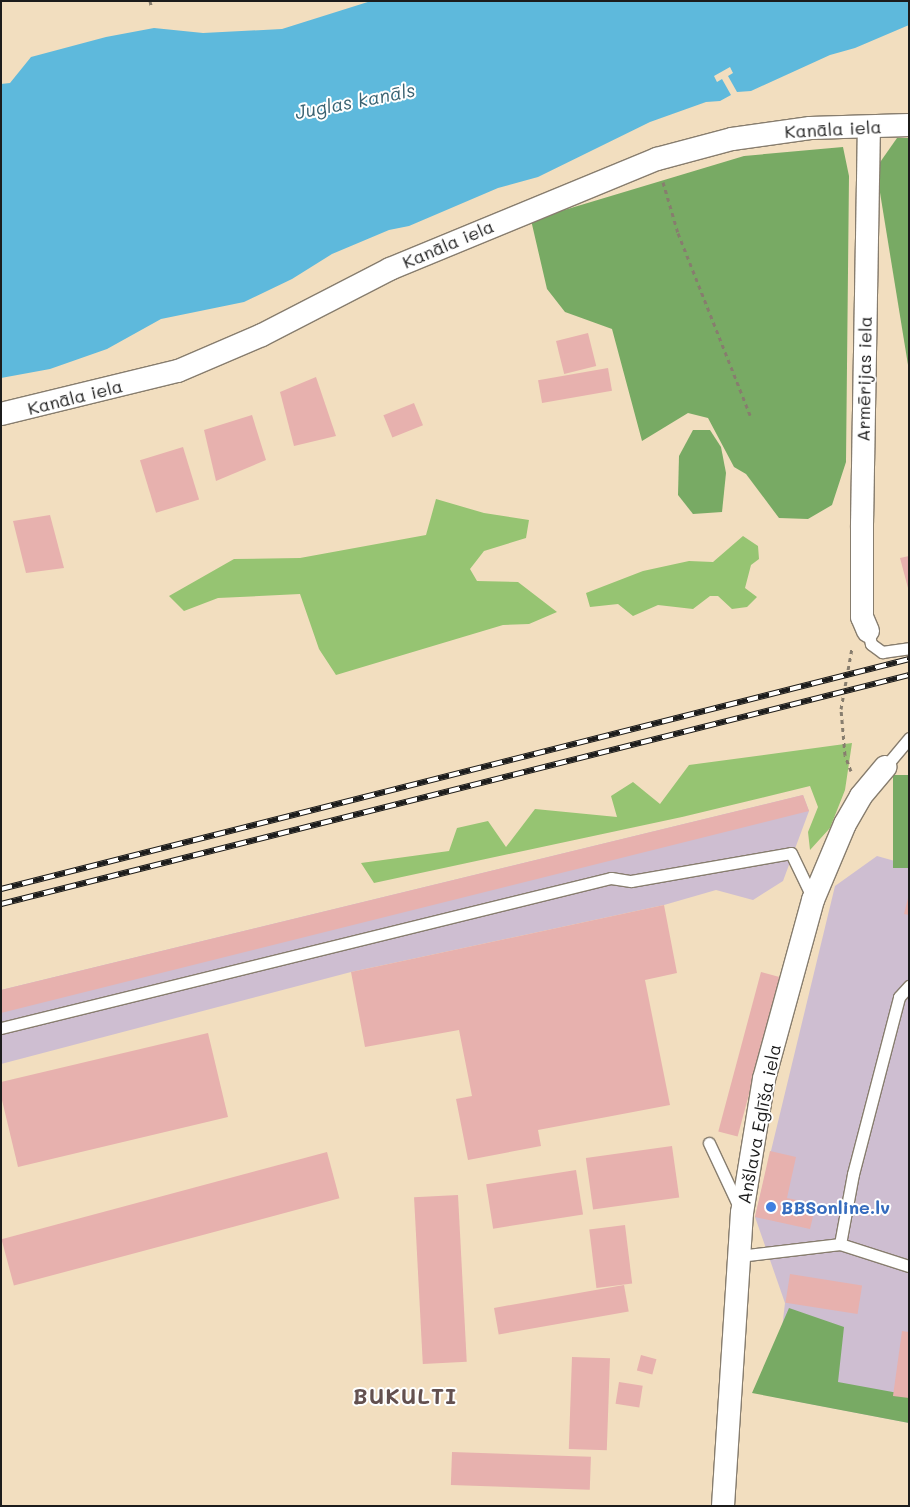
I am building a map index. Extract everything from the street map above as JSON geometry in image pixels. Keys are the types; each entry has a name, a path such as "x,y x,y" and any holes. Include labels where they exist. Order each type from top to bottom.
{"street":[{"name":"Kanāla iela","path":"1,414 178,371 262,335 390,269 605,178 657,160 732,140 790,130 909,126"},
{"name":"Armērijas iela","path":"868,631 862,618 862,524 869,127"},
{"name":"Anšlava Eglīša iela","path":"723,1506 742,1213 764,1079 814,900 845,824 861,796 886,767"}],"lane":[{"path":"868,631 871,644 882,652 909,648"},
{"path":"886,767 909,738"},
{"path":"1,1028 611,878 631,881 791,854 814,900"},
{"path":"840,1244 853,1174 899,996 909,986"},
{"path":"709,1143 742,1213"},
{"path":"739,1256 840,1244 909,1266"}],"path":[{"path":"657,160 678,233 750,415"},
{"path":"861,796 845,754 841,709 850,650 868,631"}],"shaded area":[{"path":"803,795 809,811 783,881 753,900 716,890 664,905 351,972 1,1064 1,990"},
{"path":"877,856 909,865 909,1423 774,1397 785,1303 755,1217 835,886"}],"green space":[{"path":"897,138 909,138 909,371 876,168"},
{"path":"843,147 849,176 846,462 832,505 808,519 779,518 746,474 734,467 708,418 688,413 642,441 612,329 565,312 547,289 531,220 744,156"},
{"path":"693,430 710,430 721,447 726,473 722,512 693,514 678,495 679,456"},
{"path":"436,499 484,513 529,520 526,538 484,551 470,569 477,581 518,582 557,612 529,624 503,625 336,675 319,649 300,594 218,598 184,611 169,596 234,559 300,558 426,535"},
{"path":"743,536 758,546 759,559 751,565 745,588 757,597 747,607 732,609 718,596 710,596 693,609 658,605 633,616 618,604 590,607 586,593 643,571 689,561 713,562"},
{"path":"852,743 845,790 830,828 810,850 808,832 818,807 810,786 682,817 374,883 361,863 449,851 457,828 488,821 506,847 535,809 617,817 611,796 633,782 660,804 689,765"},
{"path":"893,775 909,775 909,868 893,868"},
{"path":"789,1308 844,1327 838,1382 909,1395 909,1423 752,1393"}],"water":[{"name":"Juglas kanāls","path":"371,1 909,1 909,25 855,48 830,55 751,91 737,92 728,76 733,73 730,67 714,76 717,82 722,79 731,95 720,101 706,102 650,122 538,177 498,188 409,226 389,230 332,254 292,279 244,302 161,319 107,349 50,369 1,378 1,84 10,83 31,57 106,37 154,28 203,33 282,29"}],"building":[{"path":"588,333 596,366 564,374 556,341"},
{"path":"608,368 612,391 542,403 538,380"},
{"path":"316,377 336,436 294,446 280,392"},
{"path":"414,403 423,425 392,438 383,415"},
{"path":"252,415 266,460 216,481 204,430"},
{"path":"183,447 199,500 156,513 140,460"},
{"path":"50,515 64,568 26,573 13,521"},
{"path":"909,556 909,588 908,588 900,558"},
{"path":"803,795 809,811 1,1013 1,990"},
{"path":"909,898 909,915 904,914"},
{"path":"664,905 677,973 645,980 670,1105 538,1130 541,1146 468,1160 456,1099 472,1096 459,1030 365,1047 351,972"},
{"path":"761,972 780,977 738,1137 718,1131"},
{"path":"208,1033 228,1117 18,1167 1,1096 1,1082"},
{"path":"672,1146 679,1197 593,1210 586,1158"},
{"path":"770,1151 796,1157 787,1198 816,1204 810,1229 755,1217"},
{"path":"327,1152 339,1198 14,1286 1,1239"},
{"path":"576,1170 583,1214 493,1229 486,1184"},
{"path":"458,1195 467,1362 423,1364 414,1197"},
{"path":"625,1225 632,1284 596,1288 589,1229"},
{"path":"790,1274 862,1285 858,1314 785,1303"},
{"path":"624,1285 629,1312 499,1335 494,1308"},
{"path":"902,1331 909,1332 909,1398 893,1396"},
{"path":"641,1355 656,1359 652,1375 637,1370"},
{"path":"572,1357 610,1358 607,1450 569,1449"},
{"path":"619,1382 643,1386 639,1407 616,1404"},
{"path":"452,1452 591,1457 590,1490 451,1485"}],"railway":[{"path":"1,889 909,659"},
{"path":"1,904 909,675"}],"place":[{"name":"BBSonline.lv","path":"771,1207"}],"district":[{"name":"BUKULTI","path":"405,1396"}]}
